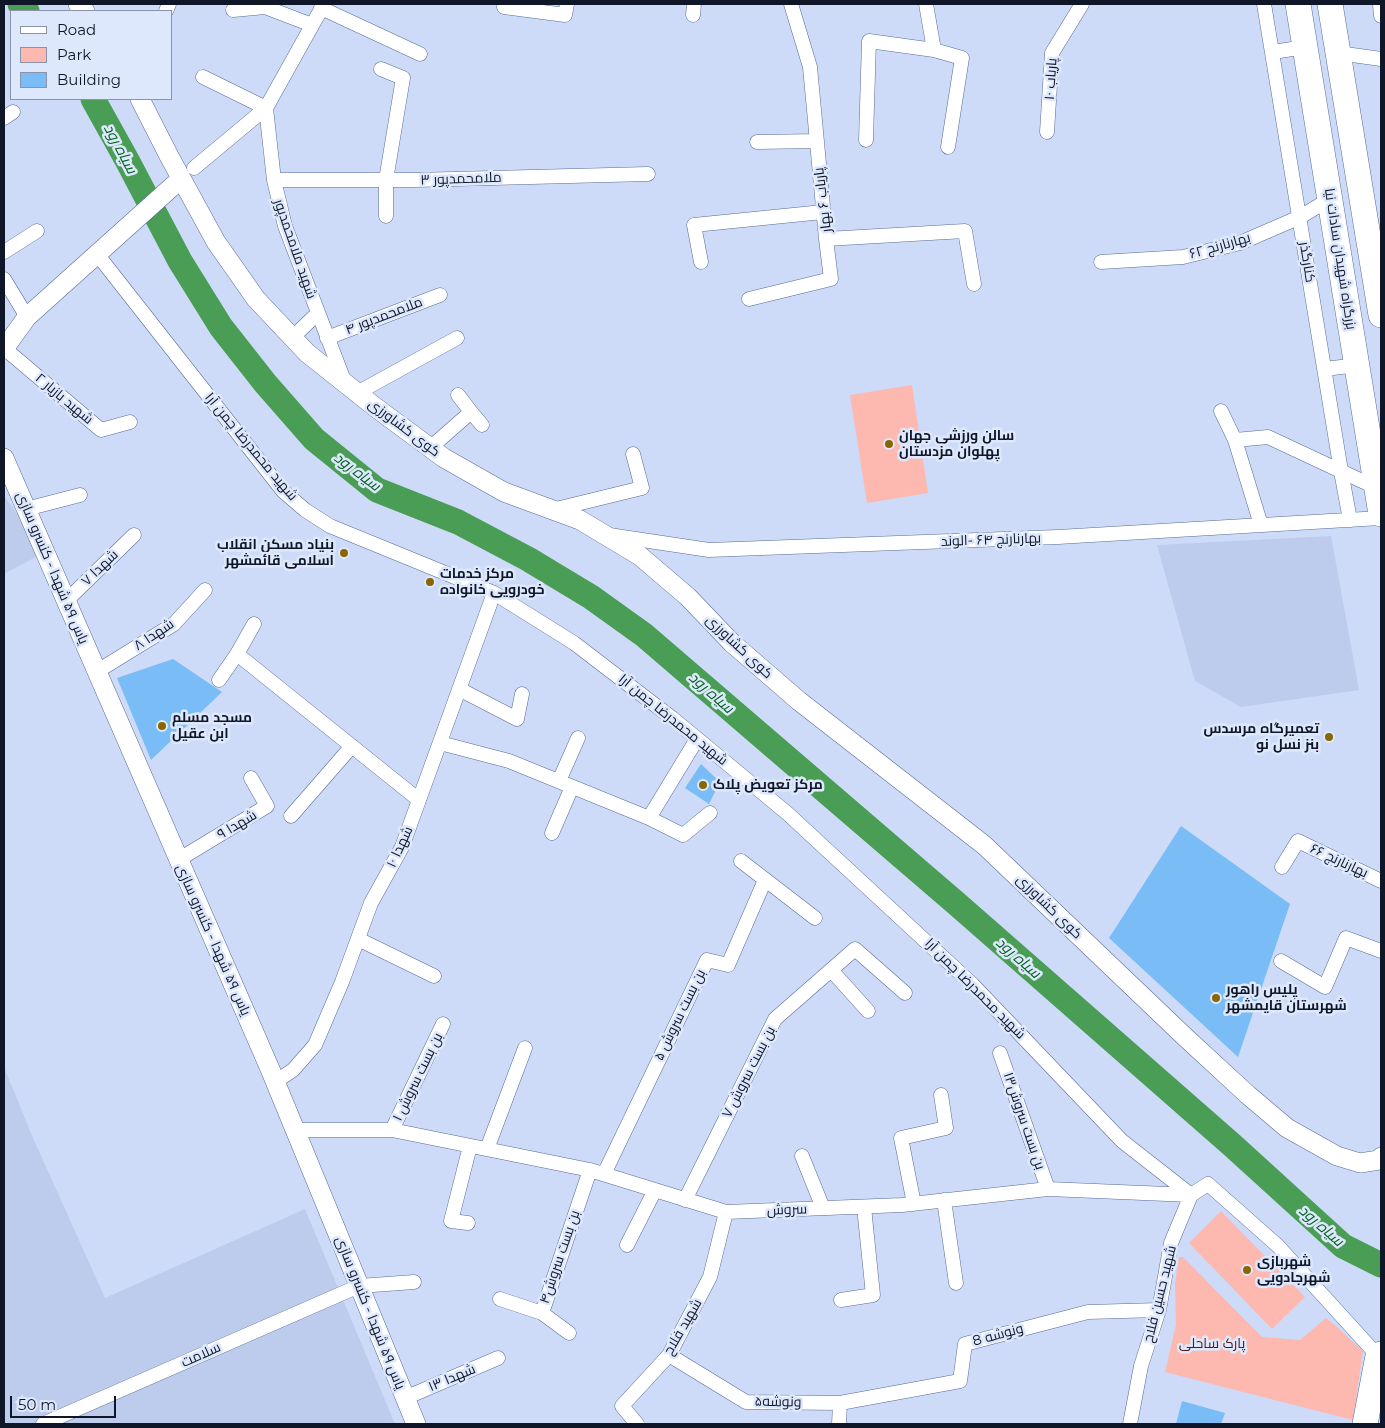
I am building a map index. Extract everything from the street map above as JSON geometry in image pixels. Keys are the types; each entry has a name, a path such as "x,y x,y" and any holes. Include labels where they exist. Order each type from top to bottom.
{"highway":[{"name":"بزرگراه شهیدان سادات نیا","path":"1298,4 1381,516"},
{"path":"1330,4 1376,250 1381,315"},
{"path":"1365,1424 1380,1355"}],"street":[{"path":"504,7 565,15 567,4"},
{"name":"پاریاب ۶ بهار","path":"791,4 810,67 826,238 965,231 974,284"},
{"path":"926,4 934,50"},
{"name":"پاریاب ۱۰","path":"1047,132 1052,53 1082,4"},
{"name":"کنارگذر","path":"1264,4 1350,520"},
{"path":"1380,4 1381,16"},
{"path":"233,10 265,5 312,25"},
{"path":"4,349 27,317 183,178 266,108 322,6 420,54"},
{"path":"866,140 869,42 934,50 962,58 948,147"},
{"path":"1273,52 1305,47"},
{"path":"1338,53 1381,59"},
{"path":"381,69 403,78 386,180 386,216"},
{"path":"203,77 266,108"},
{"name":"کوی کشاورزی","path":"141,100 216,242 256,299 307,353 444,458 504,492 580,520 640,556 688,598 732,643 799,701 984,846 1190,1042 1287,1128 1337,1156 1360,1164 1379,1160 1381,1157"},
{"name":"شهید ملامحمدپور","path":"266,108 274,180 285,226 327,338 351,388"},
{"path":"757,142 817,141"},
{"name":"ملامحمدپور ۳","path":"274,180 386,180 648,174"},
{"name":"بهارنارنج ۶۲","path":"1101,262 1183,257 1240,242 1300,216 1330,199"},
{"path":"701,262 694,224 823,212"},
{"path":"4,252 37,231"},
{"path":"749,299 831,279 826,238"},
{"name":"شهید محمدرضا چمن آرا","path":"104,248 283,491 305,510 330,526 494,594 574,643 787,812 973,985 1122,1141 1192,1195"},
{"path":"4,279 27,317"},
{"name":"ملامحمدپور ۴","path":"327,338 440,295"},
{"path":"292,338 318,314"},
{"path":"351,388 457,338"},
{"name":"شهید بازیار ۲","path":"4,349 101,430 130,422"},
{"path":"1324,369 1357,365"},
{"path":"458,395 482,425"},
{"path":"1221,411 1235,440 1261,525"},
{"path":"430,448 471,412"},
{"path":"1235,440 1268,436 1377,488"},
{"path":"552,510 642,488 633,454"},
{"name":"یاس ۵۹ شهدا - کنسرو سازی","path":"4,458 275,1082 416,1424"},
{"path":"26,509 80,495"},
{"name":"بهارنارنج ۶۴ -الوند","path":"602,534 709,550 1058,537 1350,520 1381,516"},
{"name":"شهدا ۷","path":"66,601 134,534"},
{"name":"شهدا ۸","path":"96,672 174,624 205,590"},
{"name":"شهدا ۱۰","path":"275,1082 293,1070 315,1045 342,982 371,902 402,847 494,594"},
{"path":"219,680 254,624"},
{"path":"237,654 419,800"},
{"path":"460,689 517,719 522,694"},
{"path":"552,833 578,738"},
{"path":"649,818 697,739"},
{"path":"440,742 509,761 649,818 682,835 710,813"},
{"path":"292,816 352,746"},
{"name":"شهدا ۹","path":"178,860 267,806 251,778"},
{"name":"بهارنارنج ۶۶","path":"1282,867 1298,841 1381,881"},
{"path":"741,861 815,918"},
{"name":"بن بست سروش ۵","path":"604,1174 707,960 728,965 765,880"},
{"path":"1281,961 1325,987 1346,938 1381,952"},
{"path":"358,939 434,976"},
{"name":"بن بست سروش ۷","path":"685,1200 776,1019 855,949 905,994"},
{"path":"831,970 868,1011"},
{"name":"بن بست سروش ۱","path":"392,1130 443,1024"},
{"path":"487,1149 524,1048"},
{"name":"بن بست سروش۱۳","path":"1000,1054 1048,1190"},
{"path":"914,1204 901,1138 946,1128 941,1095"},
{"name":"سروش","path":"295,1130 392,1130 590,1170 726,1212 914,1204 1048,1190 1192,1195"},
{"path":"468,1223 451,1221 470,1146"},
{"path":"802,1156 823,1208"},
{"name":"بن بست سروش۴","path":"569,1333 542,1313 590,1170"},
{"path":"1192,1195 1208,1184 1278,1246 1380,1355"},
{"path":"627,1245 655,1190"},
{"name":"شهید حسین فلاح","path":"1130,1424 1141,1366 1159,1310 1172,1243 1192,1195"},
{"path":"944,1200 956,1284"},
{"path":"842,1300 873,1295 864,1207"},
{"name":"شهید فلاح","path":"638,1424 622,1406 669,1354 710,1277 726,1212"},
{"name":"سلامت","path":"43,1424 359,1286 414,1282"},
{"path":"500,1300 542,1313"},
{"name":"ونوشه 8","path":"840,1403 960,1381 965,1344 1088,1312 1159,1310"},
{"name":"ونوشه۵","path":"669,1354 746,1402 840,1403"},
{"name":"شهدا ۱۳","path":"405,1398 498,1358"},
{"path":"839,1424 840,1403"}],"shaded area":[{"path":"4,496 45,552 4,574"},
{"path":"1331,536 1359,690 1241,707 1195,681 1157,545"},
{"path":"4,1067 33,1138 105,1298 305,1209 395,1424 4,1424"}],"green space":[{"name":"سالن ورزشی جهان پهلوان مزدستان","path":"912,385 928,493 867,503 850,395"},
{"name":"شهربازی شهرجادویی","path":"1221,1211 1305,1297 1272,1329 1189,1243"},
{"name":"پارک ساحلی","path":"1179,1257 1183,1257 1262,1337 1300,1340 1326,1318 1363,1351 1353,1420 1165,1372 1176,1325 1175,1283"}],"building":[{"name":"مسجد مسلم ابن عقیل","path":"173,659 222,692 151,760 117,678"},
{"name":"مرکز تعویض پلاک","path":"701,764 720,782 709,804 685,788"},
{"name":"پلیس راهور شهرستان قایمشهر","path":"1181,826 1290,904 1238,1057 1109,938"},
{"path":"1182,1401 1225,1413 1221,1424 1176,1424"}],"waterway":[{"name":"سیاه رود","path":"20,4 26,10"},
{"name":"سیاه رود","path":"94,100 180,261 221,327 265,383 314,439 377,490 458,522 528,559 591,597 644,635 957,904 1232,1145 1343,1246 1381,1265"}],"place":[{"name":"سالن ورزشی جهان پهلوان مزدستان","path":"889,444"},
{"name":"بنیاد مسکن انقلاب اسلامی قائمشهر","path":"344,553"},
{"name":"مرکز خدمات خودرویی خانواده","path":"430,582"},
{"name":"مسجد مسلم ابن عقیل","path":"162,726"},
{"name":"تعمیرگاه مرسدس بنز نسل نو","path":"1329,737"},
{"name":"مرکز تعویض پلاک","path":"703,785"},
{"name":"پلیس راهور شهرستان قایمشهر","path":"1216,998"},
{"name":"شهربازی شهرجادویی","path":"1247,1270"}]}
